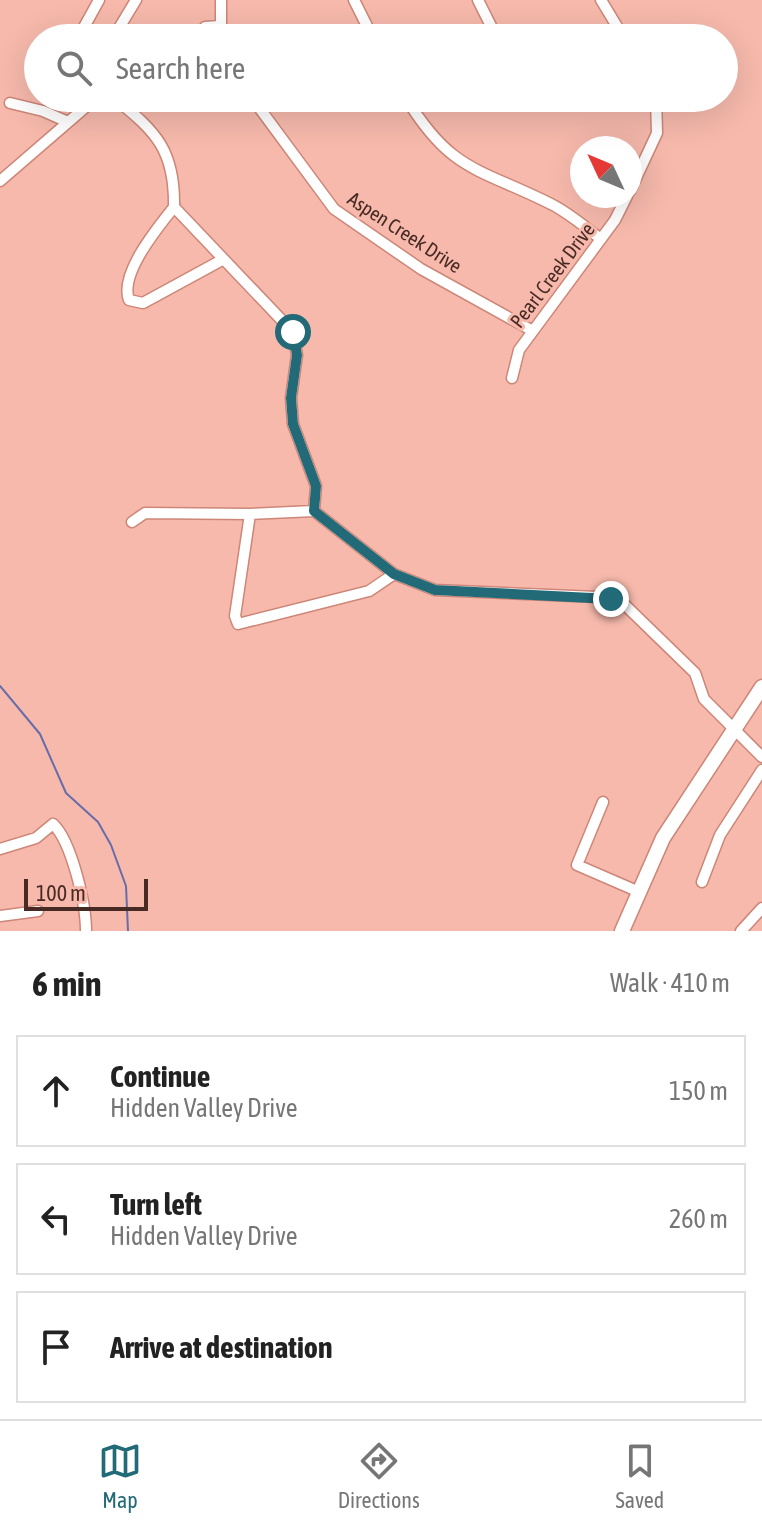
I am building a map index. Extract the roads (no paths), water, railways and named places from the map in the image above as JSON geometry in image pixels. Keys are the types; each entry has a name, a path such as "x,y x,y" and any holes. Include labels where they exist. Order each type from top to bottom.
{"main road":[{"path":"622,931 637,891 678,811 762,687"}],"street":[{"path":"86,24 99,0"},
{"path":"121,24 136,0"},
{"path":"220,24 221,0"},
{"path":"354,0 366,24"},
{"path":"478,0 490,24"},
{"path":"601,0 616,24"},
{"path":"10,103 24,106"},
{"path":"45,112 68,122"},
{"path":"0,181 78,112"},
{"path":"128,112 167,152 175,176 174,207 152,234 129,277 125,290 129,300 143,303 222,260"},
{"name":"Aspen Creek Drive","path":"262,112 334,209 421,269 533,331"},
{"path":"414,112 424,128 462,164 554,205 601,239"},
{"path":"642,165 657,133 656,112"},
{"path":"174,207 293,332 296,339 291,398 293,424 316,486 314,511"},
{"name":"Pearl Creek Drive","path":"512,378 519,350 601,239 620,208"},
{"path":"132,522 145,513 314,511 394,574 435,590 597,597 625,605 695,673 704,699 762,757"},
{"path":"250,514 235,616 238,624 369,591 394,574"},
{"path":"702,882 720,835 762,770"},
{"path":"603,802 577,865 637,891"},
{"path":"0,849 36,838 53,824 64,838 83,905 86,931"},
{"path":"741,931 762,908"},
{"path":"0,916 38,911"}],"waterway":[{"path":"0,686 40,734 66,793 98,822 111,845 126,886 128,931"}]}
